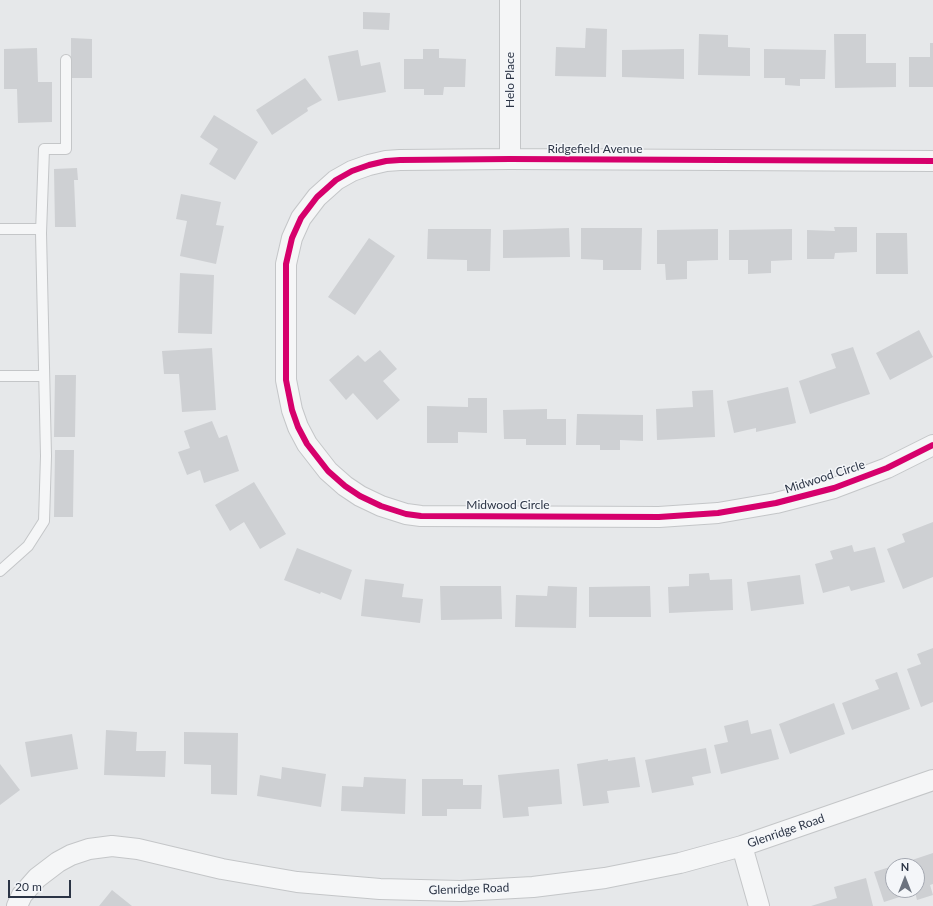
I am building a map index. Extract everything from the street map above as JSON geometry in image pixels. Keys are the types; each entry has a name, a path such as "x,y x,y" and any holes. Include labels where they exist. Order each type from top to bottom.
{"street":[{"name":"Helo Place","path":"510,0 510,159"},
{"name":"Ridgefield Avenue","path":"292,238 301,218 317,196 336,180 369,164 386,161 510,159 933,161"},
{"name":"Midwood Circle","path":"292,238 286,264 286,380 292,410 298,427 307,444 328,471 345,486 360,496 381,506 406,514 421,516 658,517 718,513 776,503 834,488 887,468 933,445"},
{"name":"Glenridge Road","path":"17,906 22,895 37,878 58,862 71,855 89,849 112,846 138,849 222,869 297,882 380,889 460,891 533,887 605,878 680,863 742,846 933,780"},
{"path":"742,846 759,906"}],"lane":[{"path":"0,571 28,546 44,521 46,456 41,228 44,149 66,149 66,60"},
{"path":"0,229 41,228"},
{"path":"0,376 44,376"}],"building":[{"path":"363,12 390,13 389,30 363,29"},
{"path":"586,28 607,29 606,77 555,76 556,47 585,48"},
{"path":"699,34 728,35 728,47 750,48 750,76 698,75"},
{"path":"834,34 866,34 866,63 896,63 896,87 835,88"},
{"path":"71,38 92,39 92,78 71,78"},
{"path":"930,43 933,43 933,87 909,87 909,57 930,57"},
{"path":"37,48 38,82 52,82 52,122 18,123 17,89 4,89 4,49"},
{"path":"423,49 439,49 439,58 466,59 465,87 444,87 443,95 424,95 424,89 404,89 404,59 423,59"},
{"path":"684,49 684,79 622,77 622,50"},
{"path":"764,49 826,50 825,79 800,79 800,86 785,85 785,78 764,78"},
{"path":"358,50 361,66 380,62 386,92 338,101 328,56"},
{"path":"305,78 322,100 307,108 308,111 272,135 256,110"},
{"path":"214,115 258,142 235,180 209,164 218,149 200,137"},
{"path":"77,168 78,180 74,180 76,227 55,227 54,169"},
{"path":"181,194 221,202 216,225 224,226 216,264 180,256 187,221 176,219"},
{"path":"834,227 857,227 857,252 835,253 834,259 807,259 807,230 835,231"},
{"path":"569,228 570,257 503,258 503,230"},
{"path":"581,228 642,228 641,270 603,270 603,260 581,259"},
{"path":"428,229 491,229 490,271 467,271 467,260 427,259"},
{"path":"718,229 718,260 687,261 687,279 666,280 665,264 657,264 657,230"},
{"path":"792,229 792,260 771,261 771,273 748,274 748,260 729,260 729,230"},
{"path":"876,233 907,233 908,274 876,274"},
{"path":"369,238 395,256 355,315 328,297"},
{"path":"180,273 214,275 212,334 178,333"},
{"path":"919,330 933,357 890,380 876,353"},
{"path":"853,347 870,394 810,414 799,381 836,368 831,354"},
{"path":"212,348 216,410 182,412 179,374 164,374 162,351"},
{"path":"380,350 397,369 383,381 400,400 377,420 353,393 346,400 329,380 358,355 365,362"},
{"path":"55,375 76,375 75,437 54,437"},
{"path":"788,387 796,423 756,432 756,428 734,433 727,401"},
{"path":"713,390 715,437 657,440 656,409 693,407 692,391"},
{"path":"468,398 487,398 487,433 458,432 458,443 427,443 427,406 468,407"},
{"path":"547,409 547,419 566,419 566,445 526,445 526,439 504,439 503,410"},
{"path":"577,414 643,415 643,441 620,440 620,450 600,450 600,445 576,445"},
{"path":"212,421 219,438 227,435 239,471 204,483 200,470 187,475 178,452 190,448 184,431"},
{"path":"55,450 74,450 73,517 54,517"},
{"path":"254,482 286,534 260,549 244,522 230,531 215,505"},
{"path":"933,522 933,577 903,589 887,549 905,542 902,534"},
{"path":"852,545 854,552 875,547 885,582 851,591 849,586 823,593 815,564 833,559 830,551"},
{"path":"297,548 352,570 341,600 321,592 320,594 284,580"},
{"path":"709,573 710,580 732,579 733,610 669,613 668,587 689,586 689,574"},
{"path":"800,575 804,604 751,611 747,582"},
{"path":"365,579 404,584 402,597 423,599 420,623 361,616"},
{"path":"440,586 501,586 502,619 441,620"},
{"path":"548,586 577,587 576,628 515,627 516,595 547,596"},
{"path":"650,586 651,617 589,617 589,587"},
{"path":"933,648 933,702 921,707 907,669 921,664 917,654"},
{"path":"897,672 910,709 852,730 842,703 879,689 875,680"},
{"path":"834,703 845,734 790,754 779,724"},
{"path":"748,720 751,734 771,729 779,759 721,774 714,745 728,742 724,726"},
{"path":"106,730 137,732 136,751 166,751 165,777 104,775"},
{"path":"184,732 238,733 237,795 211,794 211,765 184,764"},
{"path":"72,734 78,769 31,777 25,742"},
{"path":"706,748 711,773 692,777 694,785 652,793 645,760"},
{"path":"635,757 640,787 607,791 609,803 583,806 577,764 608,759 608,761"},
{"path":"0,764 20,790 0,805"},
{"path":"282,767 326,774 321,807 257,796 260,775 281,779"},
{"path":"559,769 562,804 528,807 529,816 503,818 498,775"},
{"path":"364,777 406,779 405,814 341,811 342,786 363,787"},
{"path":"422,779 463,779 463,785 482,785 481,809 447,809 447,816 422,816"},
{"path":"933,853 933,884 930,885 933,895 925,898 925,858 918,858"},
{"path":"885,869 885,898 896,898 884,902 874,872"},
{"path":"866,878 873,906 811,906 837,898 834,887"},
{"path":"112,890 132,906 99,906"}],"cycle path":[{"path":"933,161 510,159 386,161 352,171 336,180 317,197 301,218 292,238 286,264 286,380 292,410 298,427 307,444 328,471 345,486 360,496 381,506 406,514 421,516 659,517 718,513 776,503 834,488 887,468 933,445"}]}
